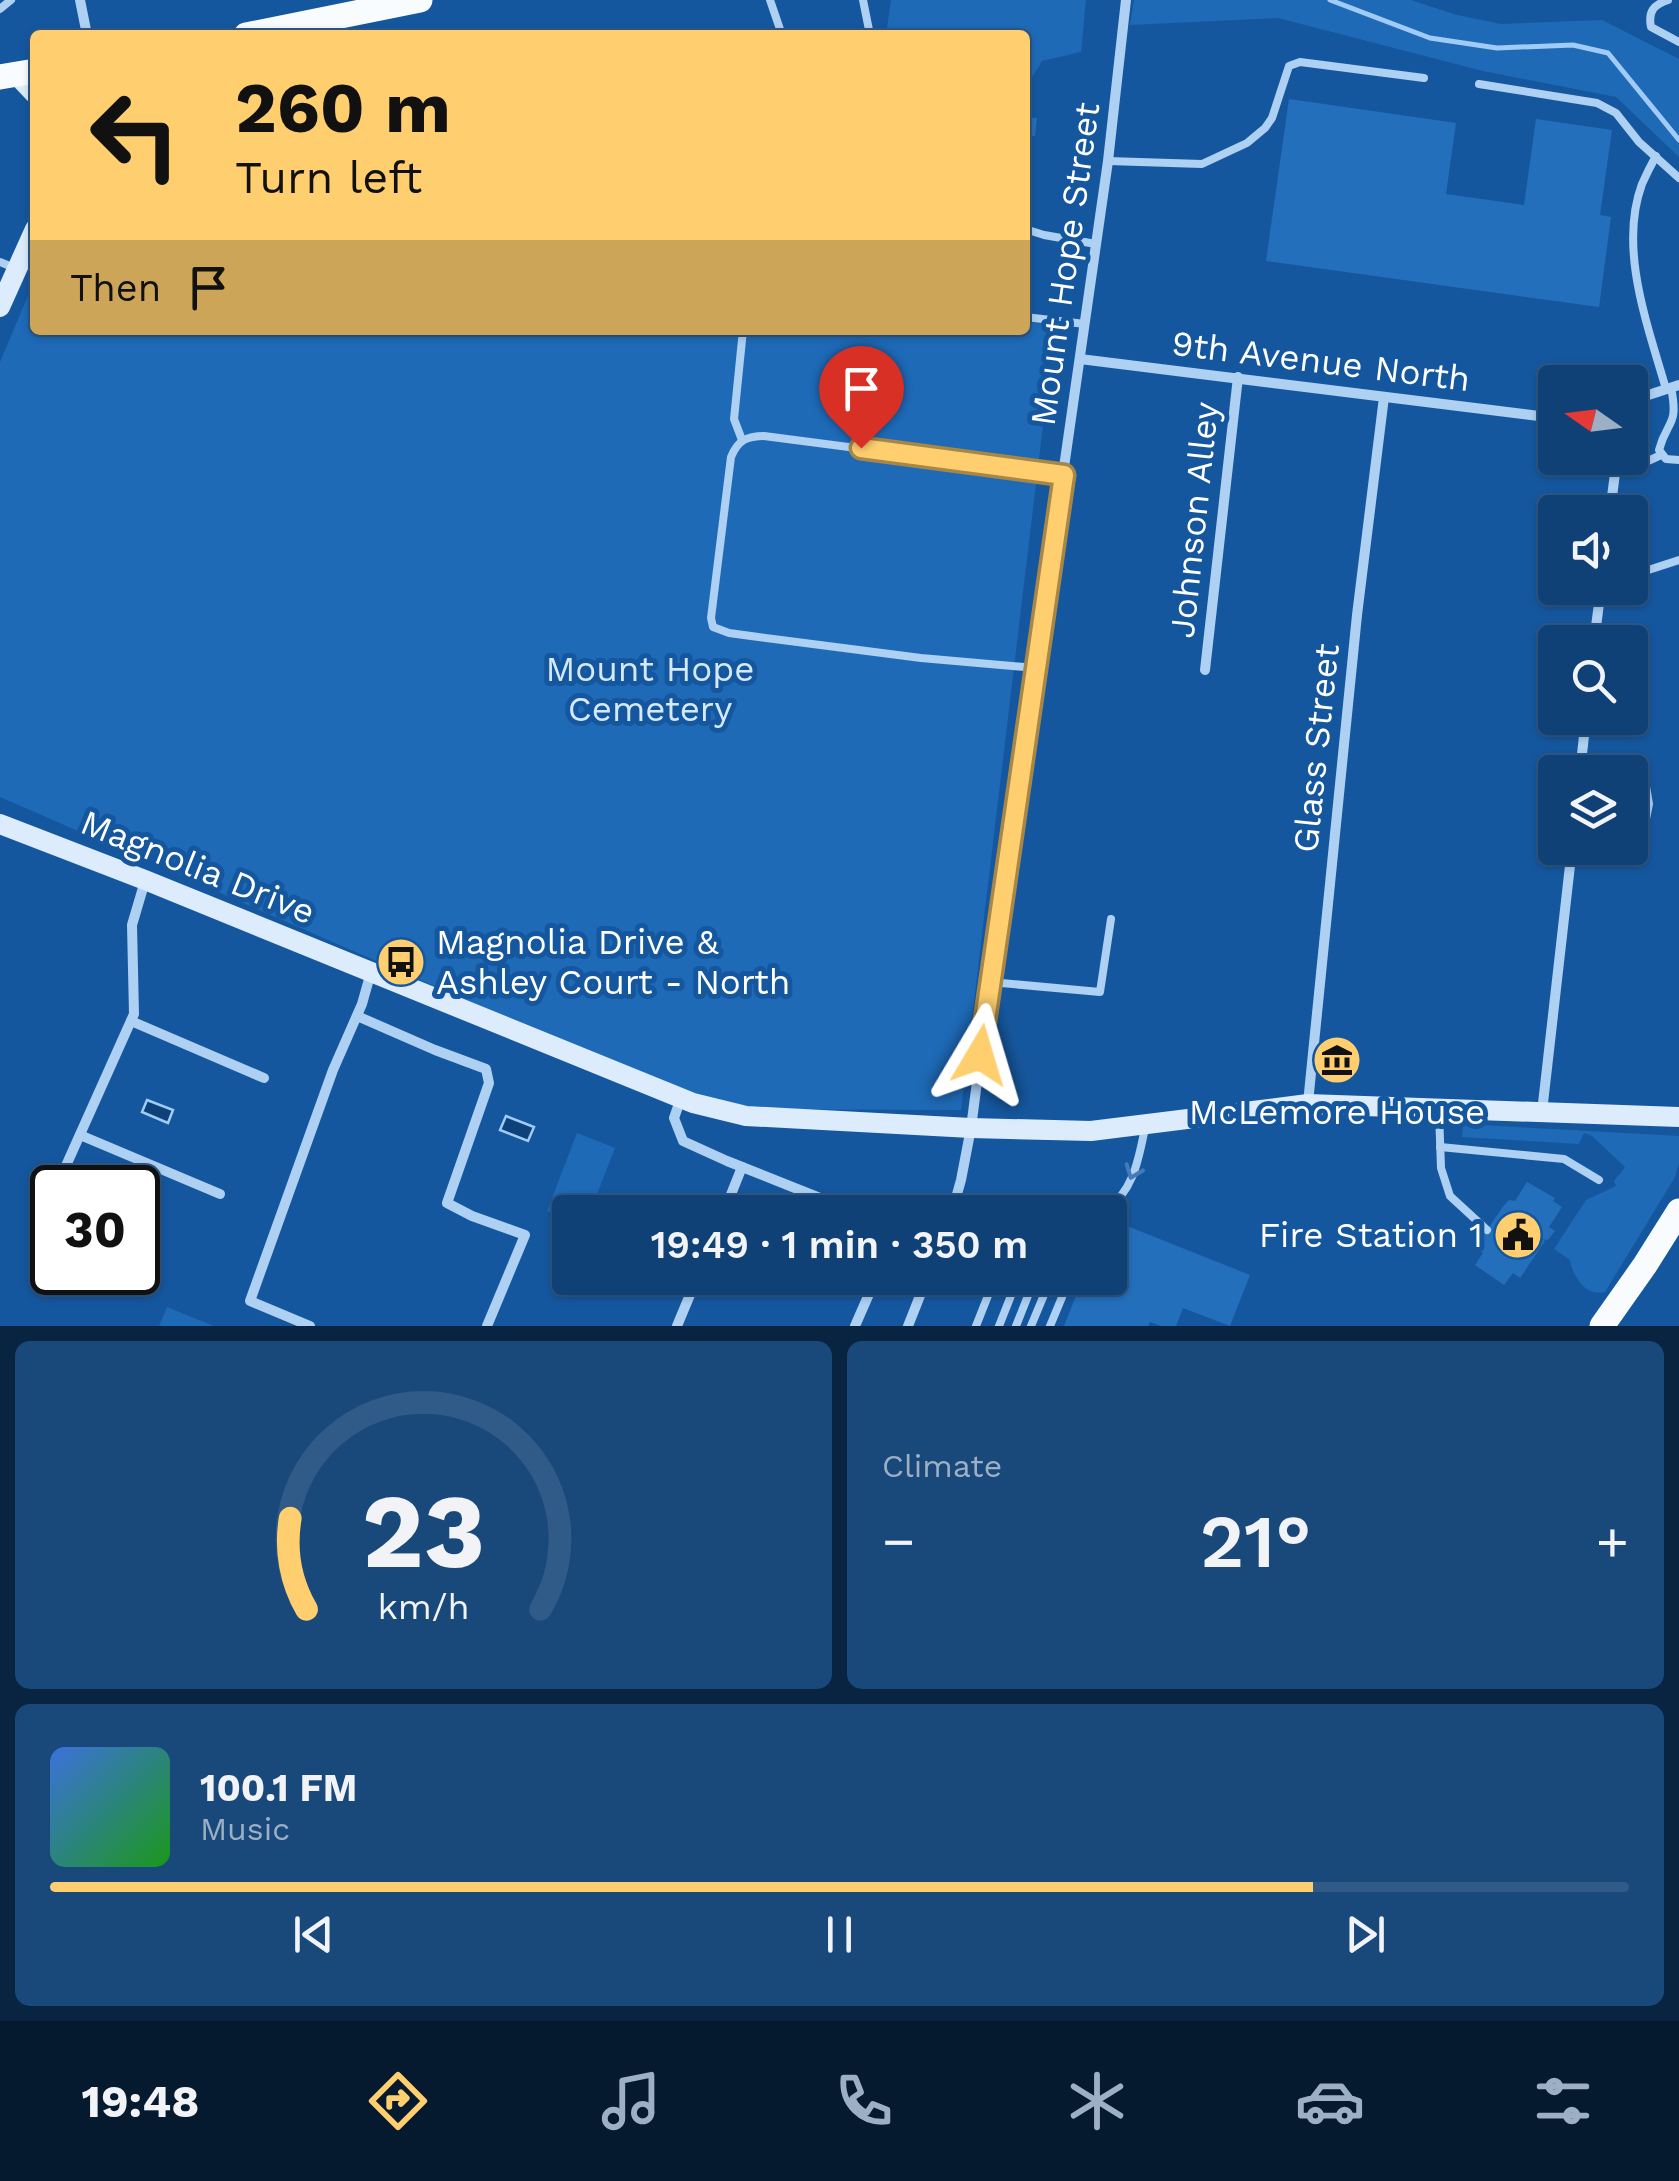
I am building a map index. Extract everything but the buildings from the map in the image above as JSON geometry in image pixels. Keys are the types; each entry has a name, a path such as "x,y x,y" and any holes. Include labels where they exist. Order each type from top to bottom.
{"main road":[{"path":"271,30 420,0"},
{"path":"1606,1325 1679,1211"}],"street":[{"path":"80,0 85,30"},
{"name":"Mount Hope Street","path":"957,1195 971,1128 1064,475 1126,5"},
{"path":"0,307 8,266 30,236"},
{"name":"9th Avenue North","path":"1080,359 1538,416"},
{"name":"Johnson Alley","path":"1205,670 1238,377"},
{"path":"1648,395 1672,387"},
{"name":"Glass Street","path":"1308,1104 1357,615 1384,397"},
{"name":"Magnolia Drive","path":"2,832 145,880 692,1103 746,1116 1091,1131 1308,1104 1679,1117"},
{"path":"1542,1112 1570,865"},
{"path":"66,1165 134,1014 132,925 145,880"},
{"path":"310,1326 250,1301 372,972"},
{"path":"357,1016 486,1069 489,1083 447,1202 472,1216 525,1235 487,1326"},
{"path":"130,1021 264,1078"},
{"path":"681,1098 674,1118 684,1141 812,1195"},
{"path":"80,1134 220,1194"},
{"path":"731,1195 742,1167"},
{"path":"677,1326 690,1295"},
{"path":"854,1326 868,1295"},
{"path":"908,1326 920,1295"}],"lane":[{"path":"0,9 11,0"},
{"path":"770,0 780,30"},
{"path":"863,0 869,30"},
{"path":"1668,0 1651,11 1651,27 1679,42"},
{"path":"1108,161 1202,164 1247,143 1272,118 1286,73 1290,66 1300,62 1424,78"},
{"path":"1479,84 1598,103 1616,112 1639,142 1679,178"},
{"path":"1656,156 1641,188 1635,220 1634,268 1677,403 1672,428 1662,435 1659,450 1666,459 1679,460"},
{"path":"1030,231 1096,244"},
{"path":"1030,318 1085,324"},
{"path":"742,335 734,419 742,440"},
{"path":"1036,668 921,658 730,633 713,627 731,457 742,440 764,436 1064,475"},
{"path":"1648,460 1661,455"},
{"path":"1648,570 1679,560"},
{"path":"990,982 1100,992 1112,919"},
{"path":"1438,1109 1441,1168 1450,1196 1487,1230"},
{"path":"1124,1195 1137,1167 1146,1123"},
{"path":"1440,1147 1564,1158 1599,1180"},
{"path":"976,1326 988,1295"},
{"path":"999,1326 1011,1295"},
{"path":"1016,1326 1028,1295"},
{"path":"1032,1326 1044,1295"},
{"path":"1050,1326 1063,1295"}],"green space":[{"path":"891,0 1086,0 1081,52 1042,61 1030,81 1030,30 887,30"},
{"path":"1134,0 1411,0 1501,24 1602,20 1679,59 1679,157 1616,97 1483,71 1278,18 1130,25"},
{"name":"Mount Hope Cemetery","path":"30,291 30,335 1030,335 1030,322 1055,325 961,1110 716,1109 0,797 0,362"},
{"path":"1463,1124 1679,1136 1675,1177 1605,1292 1586,1289 1577,1279 1570,1260 1554,1249 1586,1200 1616,1186 1614,1181 1625,1167 1584,1133 1579,1144 1462,1137"},
{"path":"577,1133 615,1148 597,1195 553,1195"},
{"path":"167,1307 214,1326 159,1326"}],"shaded area":[{"path":"147,1100 173,1110 168,1123 142,1112"},
{"path":"506,1116 534,1127 528,1141 500,1130"}],"waterway":[{"path":"1330,0 1430,38 1497,48 1573,45 1608,53 1679,140"}],"place":[{"name":"Magnolia Drive & Ashley Court - North","path":"401,962"},
{"name":"McLemore House","path":"1337,1060"},
{"name":"Fire Station 1","path":"1518,1235"}],"route":[{"path":"861,448 1064,475 980,1055"}]}
